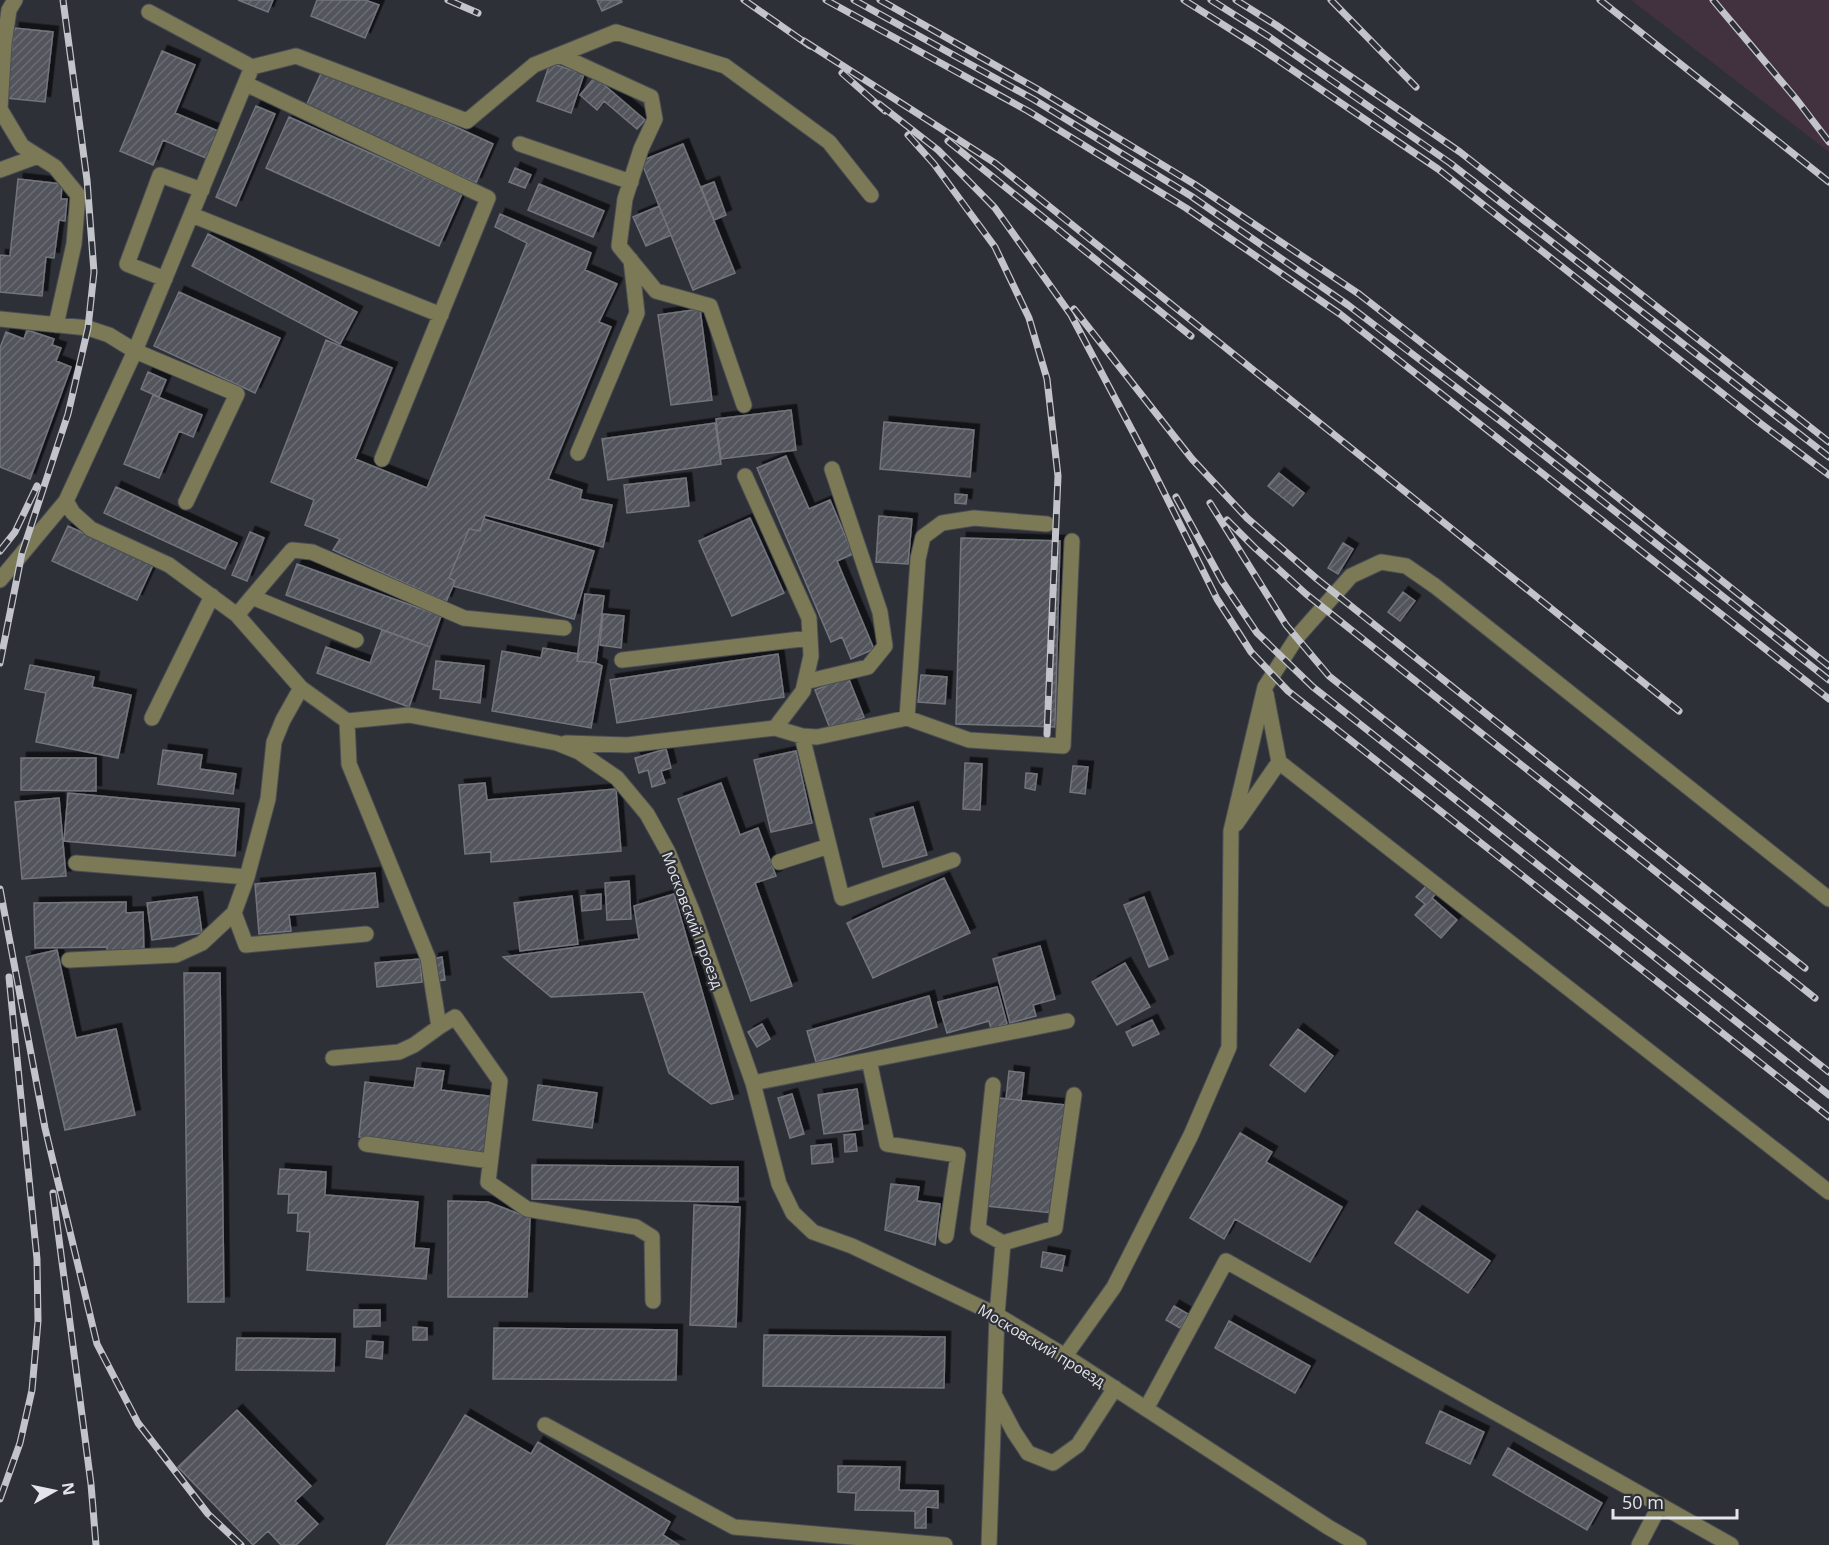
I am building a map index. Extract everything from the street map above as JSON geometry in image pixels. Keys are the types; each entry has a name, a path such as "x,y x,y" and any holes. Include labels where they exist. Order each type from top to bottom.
{"street":[{"path":"15,0 9,10 4,44 0,109 22,146 55,167 78,195 74,244 56,325"},
{"path":"149,12 252,67 296,57 467,121 534,65 616,32 725,66 829,142 871,195"},
{"path":"559,55 651,97 655,119 641,149 625,199 620,246 656,291 710,306 744,405"},
{"path":"0,580 66,501 135,351 252,67"},
{"path":"246,84 488,198 382,459"},
{"path":"520,144 631,182"},
{"path":"0,170 38,156"},
{"path":"165,279 127,264 160,175 202,190"},
{"path":"192,215 441,315"},
{"path":"578,453 637,313 631,260"},
{"path":"0,319 88,328 109,335 135,351 237,394 186,502"},
{"path":"805,682 868,668 885,646 880,612 832,470"},
{"path":"745,476 809,618 811,656 803,691 775,728"},
{"path":"66,501 73,513 91,529 169,565 237,615 301,688 347,721 349,764 428,958 438,1027"},
{"path":"907,718 918,559 923,537 942,523 974,518 1047,524"},
{"path":"557,742 627,745 775,728 802,736 817,737 907,718 969,740 1063,746 1072,541"},
{"path":"237,615 292,550 312,552 464,618 564,628"},
{"path":"1065,1356 1114,1287 1191,1135 1229,1047 1231,831 1265,687 1297,637 1351,576 1381,562 1406,566 1435,586 1829,899"},
{"path":"152,718 212,596"},
{"path":"252,597 356,640"},
{"path":"622,660 810,638"},
{"path":"1265,687 1279,762 1829,1192"},
{"path":"69,960 176,955 202,943 234,913 247,877 268,800 274,742 301,688"},
{"name":"Московский проезд","path":"347,721 409,715 557,742 579,752 617,778 647,814 668,852 693,913 753,1083 779,1184 793,1213 813,1232 852,1246 998,1315 1359,1545"},
{"path":"802,736 842,898 953,860"},
{"path":"1231,831 1279,762"},
{"path":"779,862 829,846"},
{"path":"76,863 247,877"},
{"path":"234,913 246,945 366,934"},
{"path":"333,1058 399,1052 414,1046 455,1017 500,1081 488,1182 528,1209 636,1227 652,1237 654,1301"},
{"path":"753,1083 1067,1021"},
{"path":"868,1060 887,1144 958,1155 946,1236"},
{"path":"993,1085 978,1229 1004,1243 1055,1228 1074,1095"},
{"path":"366,1144 490,1161"},
{"path":"989,1545 994,1393 1004,1243"},
{"path":"1146,1409 1226,1261 1731,1545"},
{"path":"994,1393 1014,1432 1028,1453 1053,1463 1078,1445 1114,1388"},
{"path":"545,1425 734,1527 945,1545"},
{"path":"1639,1545 1660,1505"}],"shaded area":[{"path":"1631,0 1829,0 1829,152"}],"building":[{"path":"238,0 273,0 268,12"},
{"path":"317,0 365,0 379,5 365,38 311,16"},
{"path":"597,0 621,0 622,2 602,11"},
{"path":"14,28 53,32 45,102 6,98"},
{"path":"162,51 195,65 175,113 225,134 213,161 163,140 153,165 120,151"},
{"path":"550,63 584,74 571,113 537,101"},
{"path":"324,67 493,144 476,183 306,106"},
{"path":"595,77 645,120 637,129 604,101 597,110 580,95"},
{"path":"256,106 275,114 236,206 216,197"},
{"path":"289,117 462,194 439,246 266,168"},
{"path":"683,144 735,273 693,290 641,161"},
{"path":"515,168 531,175 525,188 509,182"},
{"path":"18,179 62,184 61,199 67,199 65,221 59,220 54,258 46,257 42,296 0,292 0,255 10,256"},
{"path":"714,182 726,215 714,220 701,187"},
{"path":"539,184 604,211 593,237 528,210"},
{"path":"659,206 671,235 646,246 633,217"},
{"path":"500,214 591,253 585,270 617,284 599,322 611,327 548,479 582,490 580,499 612,505 603,547 485,515 480,531 469,529 449,578 455,581 446,602 333,550 340,539 305,525 314,500 271,482 326,340 392,368 355,459 427,488 527,243 495,227"},
{"path":"208,234 357,312 340,344 192,266"},
{"path":"179,292 280,338 255,393 154,346"},
{"path":"700,309 712,400 671,405 658,315"},
{"path":"27,330 54,339 52,345 61,348 56,361 71,367 30,479 0,467 0,348 6,332 24,339"},
{"path":"148,372 166,380 159,397 141,389"},
{"path":"153,395 202,415 193,437 179,431 159,478 124,464"},
{"path":"791,410 796,450 721,459 716,419"},
{"path":"884,422 974,430 970,477 880,469"},
{"path":"715,423 721,464 608,480 602,439"},
{"path":"786,456 809,509 830,500 853,554 837,561 874,649 851,659 842,637 831,642 757,468"},
{"path":"1279,473 1304,493 1293,506 1268,486"},
{"path":"686,478 689,506 627,513 624,485"},
{"path":"116,487 237,543 225,569 104,513"},
{"path":"955,494 967,495 966,504 955,503"},
{"path":"879,516 912,519 908,564 876,562"},
{"path":"750,518 784,593 732,616 699,541"},
{"path":"484,519 594,551 574,619 453,586 455,581 449,578 469,529 480,531"},
{"path":"68,526 153,565 137,600 52,561"},
{"path":"250,532 264,538 247,581 232,575"},
{"path":"961,538 1060,541 1055,727 956,724"},
{"path":"1343,543 1353,549 1338,574 1328,568"},
{"path":"297,564 441,616 430,647 286,595"},
{"path":"1403,592 1415,601 1400,621 1388,612"},
{"path":"585,594 604,596 596,663 577,661"},
{"path":"603,614 624,616 621,648 600,645"},
{"path":"382,630 430,647 409,707 317,673 326,647 370,663"},
{"path":"543,648 579,654 577,661 602,666 591,728 492,711 502,651 541,658"},
{"path":"778,654 784,697 617,723 610,680"},
{"path":"436,661 484,666 480,703 440,698 441,690 433,689"},
{"path":"30,665 94,677 92,687 131,695 118,758 36,742 46,693 25,689"},
{"path":"921,675 947,677 945,704 918,702"},
{"path":"848,677 864,717 831,731 815,690"},
{"path":"666,749 671,768 661,771 665,783 652,787 648,770 639,773 635,758"},
{"path":"163,750 202,755 200,769 236,774 233,794 158,784"},
{"path":"796,751 812,823 771,832 754,760"},
{"path":"21,758 96,758 96,791 21,790"},
{"path":"965,763 982,764 980,810 963,809"},
{"path":"1073,766 1088,767 1085,794 1070,792"},
{"path":"1026,773 1037,774 1035,790 1025,788"},
{"path":"485,783 487,800 616,789 621,851 491,862 491,852 465,854 459,785"},
{"path":"721,783 740,835 758,828 776,876 755,883 792,986 751,1001 678,799"},
{"path":"68,793 239,809 235,856 64,841"},
{"path":"59,798 66,876 22,879 15,802"},
{"path":"913,807 927,855 883,867 870,819"},
{"path":"375,873 378,907 289,915 291,931 259,934 255,884"},
{"path":"944,878 970,933 873,978 847,923"},
{"path":"629,881 631,919 607,920 605,883"},
{"path":"1428,884 1437,892 1432,898 1457,920 1441,938 1415,915 1425,904 1416,897"},
{"path":"601,894 601,909 582,911 581,896"},
{"path":"674,894 733,1099 711,1104 669,1073 643,992 551,997 503,957 639,939 634,906"},
{"path":"572,896 578,944 520,951 514,903"},
{"path":"197,897 202,933 152,940 147,903"},
{"path":"1144,897 1168,959 1149,967 1124,905"},
{"path":"126,902 126,913 143,912 144,954 107,955 107,947 35,948 34,903"},
{"path":"1040,946 1055,999 1033,1005 1036,1016 1010,1023 993,959"},
{"path":"57,950 76,1038 116,1029 135,1115 65,1130 26,957"},
{"path":"442,957 445,980 436,981 433,959"},
{"path":"420,959 422,982 377,987 375,963"},
{"path":"1125,963 1150,1007 1117,1025 1092,982"},
{"path":"184,973 220,973 224,1302 188,1302"},
{"path":"997,987 1007,1024 991,1029 989,1021 947,1033 938,1002"},
{"path":"929,996 937,1027 816,1062 807,1031"},
{"path":"1152,1020 1159,1034 1133,1046 1126,1032"},
{"path":"762,1024 770,1039 757,1047 748,1032"},
{"path":"1298,1029 1333,1056 1305,1092 1270,1065"},
{"path":"417,1068 444,1071 441,1090 495,1097 488,1153 359,1137 365,1082 414,1088"},
{"path":"1009,1071 1024,1073 1021,1100 1006,1099"},
{"path":"538,1085 597,1093 592,1128 533,1120"},
{"path":"857,1089 863,1129 824,1134 818,1095"},
{"path":"792,1094 804,1134 790,1138 778,1098"},
{"path":"998,1098 1065,1105 1053,1213 986,1206"},
{"path":"1240,1133 1272,1152 1266,1162 1342,1207 1310,1262 1235,1219 1224,1239 1190,1218"},
{"path":"855,1134 857,1151 845,1152 844,1135"},
{"path":"831,1144 833,1162 812,1164 811,1146"},
{"path":"532,1165 738,1167 738,1202 532,1199"},
{"path":"280,1169 326,1172 325,1195 418,1202 414,1248 429,1249 426,1279 307,1270 310,1232 297,1231 298,1213 288,1213 289,1194 278,1194"},
{"path":"891,1184 919,1187 917,1201 940,1204 935,1245 885,1230"},
{"path":"448,1201 488,1202 530,1218 527,1297 448,1297"},
{"path":"694,1205 740,1207 736,1327 690,1325"},
{"path":"1417,1211 1490,1261 1468,1293 1395,1243"},
{"path":"1043,1252 1065,1256 1062,1271 1041,1267"},
{"path":"1174,1306 1188,1314 1180,1328 1166,1320"},
{"path":"354,1310 380,1310 380,1326 354,1327"},
{"path":"1229,1321 1310,1366 1295,1393 1215,1348"},
{"path":"413,1327 427,1328 427,1340 413,1340"},
{"path":"494,1328 677,1330 676,1380 493,1379"},
{"path":"764,1335 945,1337 944,1388 763,1386"},
{"path":"237,1338 335,1339 334,1371 236,1370"},
{"path":"367,1341 383,1342 382,1359 366,1357"},
{"path":"237,1410 311,1486 295,1501 318,1524 296,1545 281,1545 268,1531 253,1545 178,1467"},
{"path":"1440,1411 1484,1432 1470,1464 1426,1443"},
{"path":"465,1415 531,1454 538,1442 670,1522 663,1535 679,1545 386,1545"},
{"path":"1508,1448 1602,1503 1587,1530 1493,1475"},
{"path":"838,1466 900,1467 899,1490 938,1491 938,1508 926,1507 926,1528 915,1528 915,1511 855,1510 856,1493 838,1492"}],"railway":[{"path":"0,663 22,553 68,414 88,328 94,272 87,180 63,0"},
{"path":"448,0 478,13"},
{"path":"744,0 810,46"},
{"path":"826,0 1028,111 1186,208 1340,314 1829,699"},
{"path":"854,0 1033,99 1191,196 1348,305 1503,423 1829,680"},
{"path":"880,0 1039,90 1194,184 1359,294 1829,666"},
{"path":"1184,0 1260,48 1438,169 1829,475"},
{"path":"1211,0 1268,36 1450,163 1829,457"},
{"path":"1236,0 1460,152 1829,442"},
{"path":"1331,0 1416,87"},
{"path":"1600,0 1829,182"},
{"path":"1713,0 1829,142"},
{"path":"804,41 995,163 1679,711"},
{"path":"842,73 885,111"},
{"path":"879,104 938,150 995,208 1071,315 1152,468 1217,599 1251,652 1288,691 1829,1117"},
{"path":"908,135 934,164 995,247 1029,318 1047,379 1058,476 1047,734"},
{"path":"948,141 1191,336"},
{"path":"1074,309 1192,459 1247,518 1317,579 1805,968"},
{"path":"0,551 15,532 37,486"},
{"path":"1176,497 1222,581 1257,633 1313,687 1829,1095"},
{"path":"1210,503 1286,625 1329,676 1829,1072"},
{"path":"1227,520 1306,594 1815,998"},
{"path":"0,889 45,1128 97,1344 138,1423 208,1514 241,1545"},
{"path":"0,1499 20,1443 32,1390 38,1321 37,1259 9,977"},
{"path":"53,1193 91,1484 96,1545"}]}
